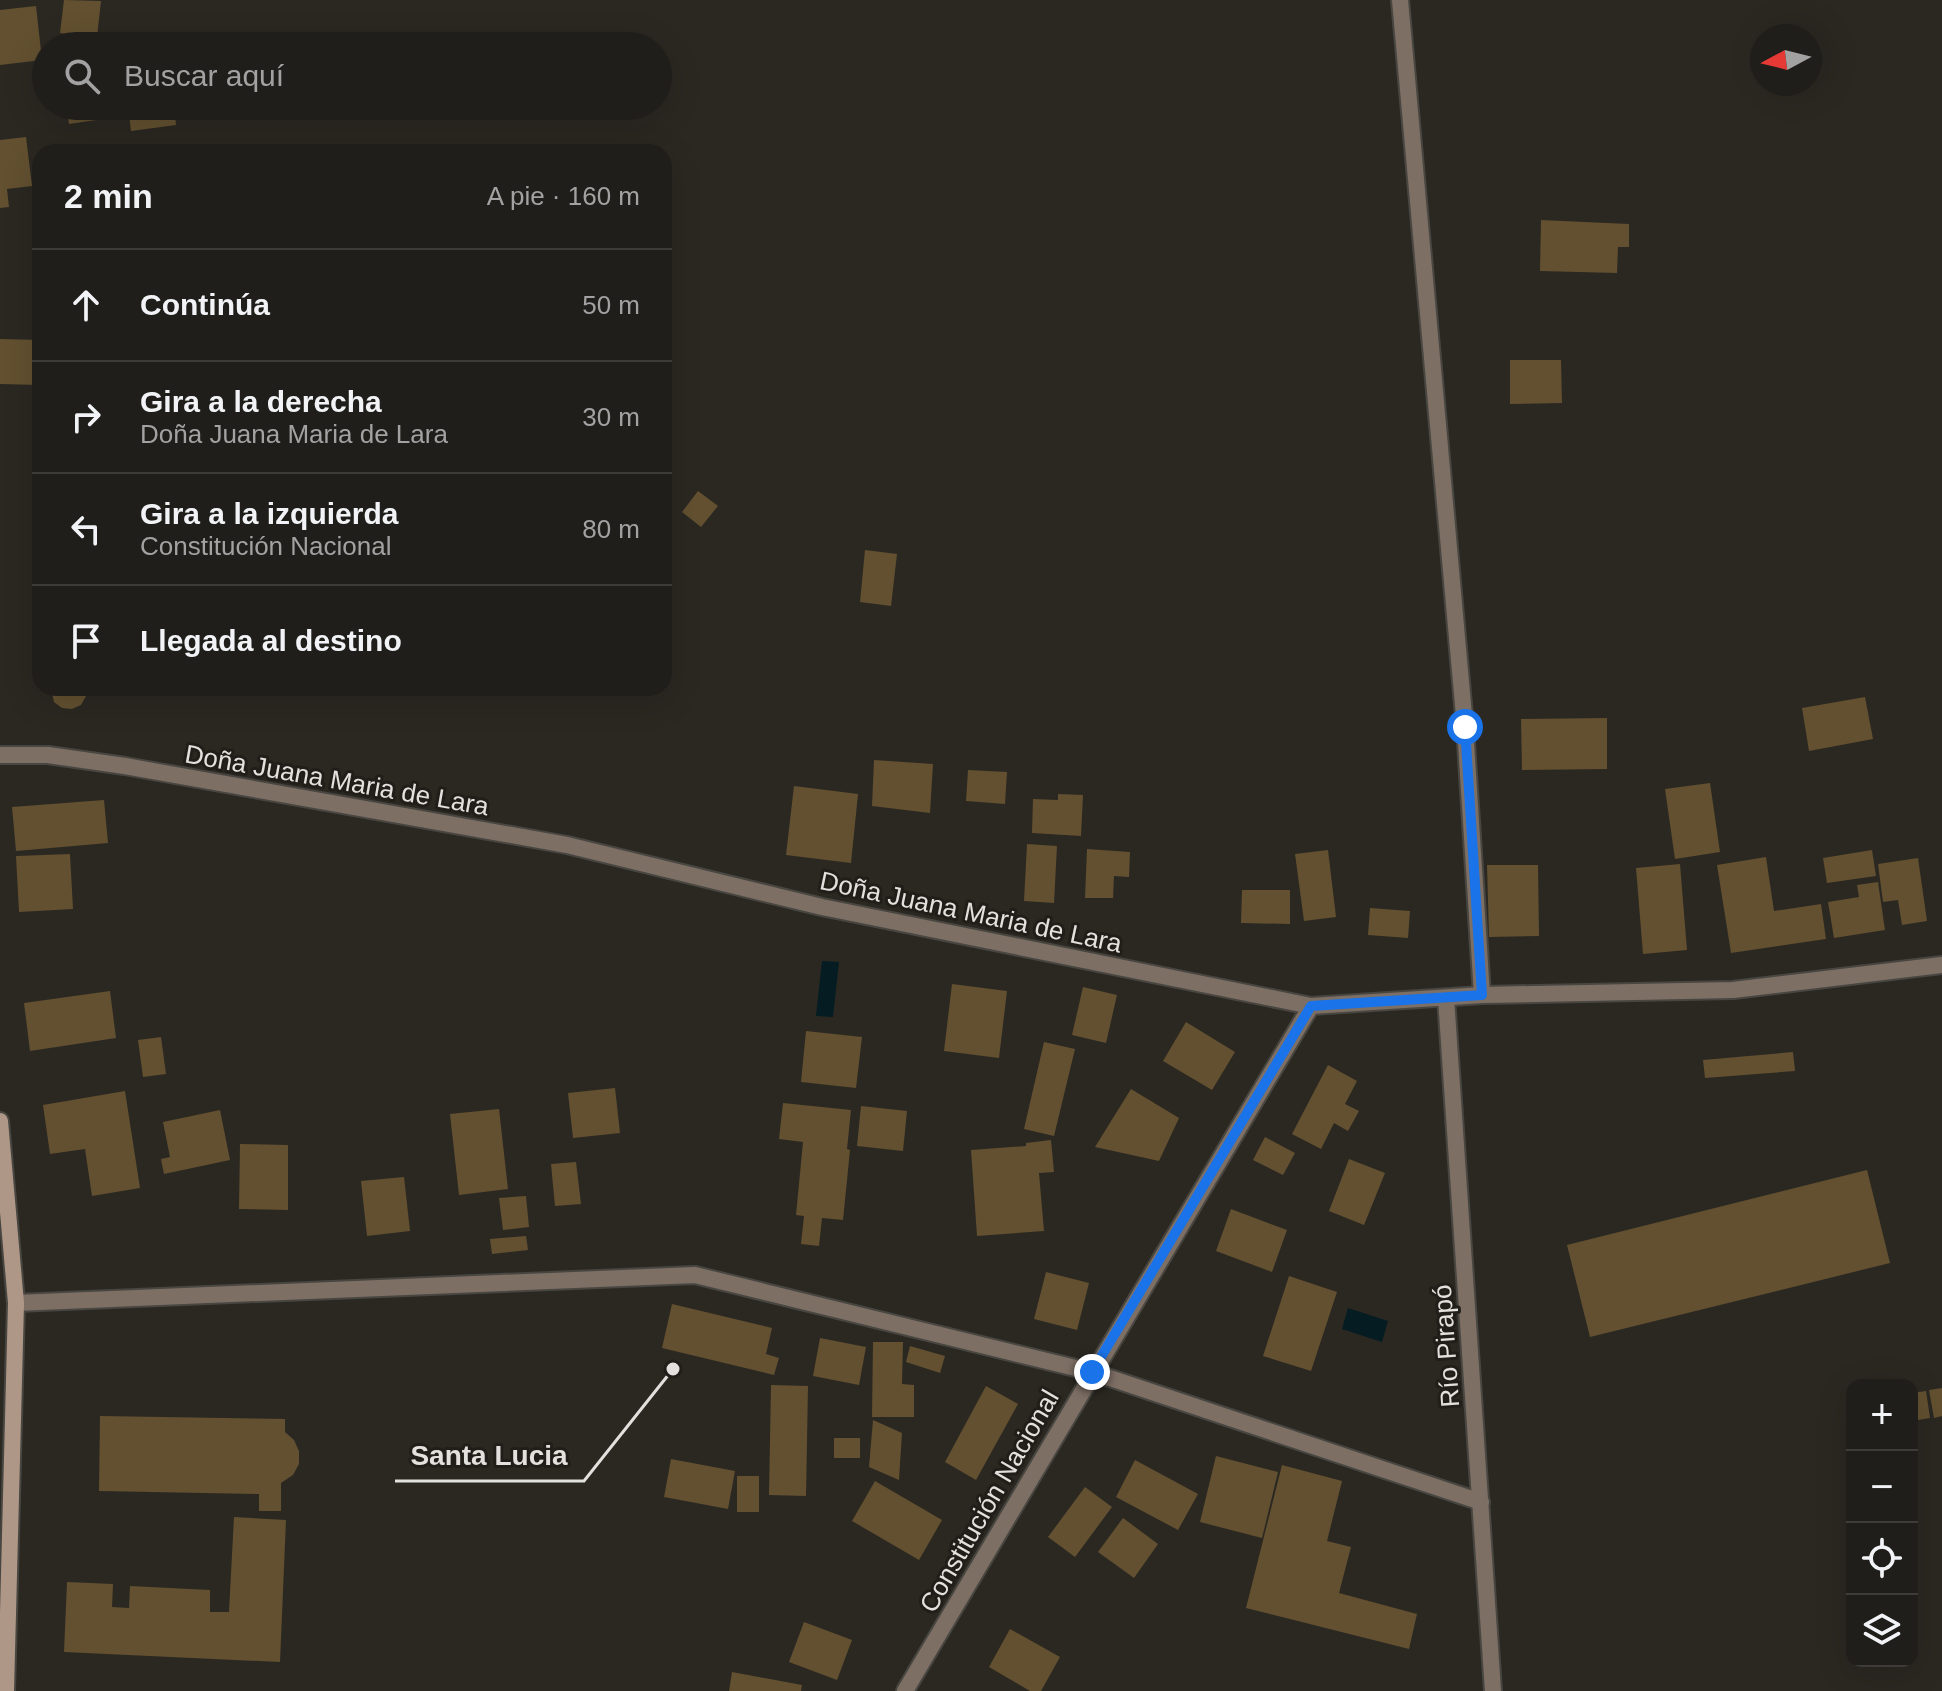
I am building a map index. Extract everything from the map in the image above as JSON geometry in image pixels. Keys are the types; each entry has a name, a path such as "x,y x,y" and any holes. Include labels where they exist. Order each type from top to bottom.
{"street":[{"path":"1400,0 1465,727 1482,995"},
{"name":"Doña Juana Maria de Lara","path":"0,755 48,755 125,766 567,845 822,907 1311,1006 1482,995 1733,990 1942,965"},
{"name":"Río Pirapó","path":"1446,998 1493,1691"},
{"name":"Constitución Nacional","path":"905,1691 1311,1006"},
{"path":"0,1121 7,1271 16,1303 6,1691"},
{"path":"16,1303 695,1275 1092,1372 1481,1502"}],"water":[{"path":"822,961 839,962 833,1017 816,1016"},
{"path":"1348,1308 1388,1321 1382,1342 1342,1329"}],"building":[{"path":"64,0 101,1 98,32 60,32"},
{"path":"36,6 39,32 32,32 32,61 0,65 0,10"},
{"path":"68,120 96,120 69,124"},
{"path":"130,120 175,120 176,125 131,131"},
{"path":"26,137 32,186 7,189 9,207 0,208 0,140"},
{"path":"1541,220 1629,224 1629,247 1618,247 1617,273 1540,271"},
{"path":"0,339 32,340 32,385 0,384"},
{"path":"1510,360 1561,360 1562,403 1510,404"},
{"path":"698,491 718,506 701,527 682,512"},
{"path":"865,550 897,554 891,606 860,602"},
{"path":"53,696 86,696 81,705 72,709 62,708 54,702"},
{"path":"1865,697 1873,739 1809,751 1802,708"},
{"path":"1607,718 1607,769 1522,770 1521,719"},
{"path":"874,760 933,764 930,813 872,806"},
{"path":"968,770 1007,772 1005,804 966,801"},
{"path":"1710,783 1720,852 1675,859 1665,789"},
{"path":"794,786 858,794 851,863 786,855"},
{"path":"1058,794 1083,795 1081,836 1032,833 1033,799 1058,800"},
{"path":"104,800 108,843 16,851 12,807"},
{"path":"1027,844 1057,846 1054,903 1024,901"},
{"path":"1087,849 1130,852 1129,877 1114,876 1113,898 1085,898"},
{"path":"1328,850 1336,917 1304,921 1295,854"},
{"path":"1872,850 1876,876 1827,883 1823,858"},
{"path":"70,854 73,909 19,912 16,856"},
{"path":"1766,857 1774,911 1821,904 1826,939 1731,953 1717,865"},
{"path":"1918,858 1927,921 1902,925 1898,900 1883,902 1878,864"},
{"path":"1680,864 1687,950 1643,954 1636,868"},
{"path":"1487,865 1538,865 1539,936 1489,937"},
{"path":"1878,882 1885,930 1834,938 1828,902 1859,897 1857,885"},
{"path":"1242,890 1290,890 1290,924 1241,923"},
{"path":"1370,908 1410,911 1408,938 1368,935"},
{"path":"952,984 1007,991 999,1058 944,1051"},
{"path":"1083,987 1117,995 1106,1043 1072,1035"},
{"path":"110,991 116,1038 30,1051 24,1003"},
{"path":"1186,1022 1235,1052 1212,1090 1163,1061"},
{"path":"806,1031 862,1037 856,1088 801,1082"},
{"path":"161,1037 166,1074 143,1077 138,1040"},
{"path":"1044,1042 1075,1049 1054,1136 1024,1129"},
{"path":"1793,1052 1795,1071 1705,1078 1703,1060"},
{"path":"1328,1065 1357,1081 1345,1104 1359,1111 1348,1131 1334,1123 1321,1149 1292,1134"},
{"path":"615,1088 620,1133 573,1138 568,1093"},
{"path":"1131,1089 1179,1118 1159,1161 1095,1147"},
{"path":"125,1091 140,1188 92,1196 85,1149 50,1154 43,1105"},
{"path":"783,1103 851,1110 843,1220 822,1218 819,1246 801,1244 804,1216 796,1215 803,1142 779,1139"},
{"path":"861,1106 907,1111 903,1151 857,1146"},
{"path":"499,1109 508,1189 459,1195 450,1114"},
{"path":"220,1110 230,1160 164,1174 161,1159 170,1157 163,1122"},
{"path":"1265,1137 1295,1153 1283,1175 1253,1160"},
{"path":"1051,1140 1054,1172 1039,1173 1044,1231 977,1236 971,1150 1026,1146 1026,1143"},
{"path":"240,1144 288,1145 288,1210 239,1209"},
{"path":"1349,1159 1385,1173 1364,1225 1329,1211"},
{"path":"576,1162 581,1204 555,1206 551,1164"},
{"path":"1867,1170 1890,1263 1590,1337 1567,1245"},
{"path":"404,1177 410,1231 367,1236 361,1181"},
{"path":"526,1196 529,1227 503,1230 499,1198"},
{"path":"1231,1209 1287,1230 1272,1272 1216,1251"},
{"path":"526,1236 528,1250 492,1254 490,1239"},
{"path":"1046,1272 1089,1283 1077,1330 1034,1319"},
{"path":"1289,1276 1337,1292 1311,1371 1263,1356"},
{"path":"672,1304 772,1328 766,1354 779,1358 774,1375 662,1348"},
{"path":"820,1338 866,1347 859,1385 813,1376"},
{"path":"873,1342 903,1342 902,1384 914,1385 914,1417 872,1417"},
{"path":"910,1346 945,1356 940,1373 906,1362"},
{"path":"771,1385 808,1386 806,1496 769,1495"},
{"path":"986,1386 1018,1404 976,1480 945,1462"},
{"path":"1942,1388 1942,1416 1934,1418 1929,1390"},
{"path":"1926,1391 1930,1418 1918,1420 1918,1392"},
{"path":"100,1416 285,1419 285,1432 294,1440 299,1451 299,1464 293,1475 281,1483 281,1511 259,1511 259,1494 99,1491"},
{"path":"873,1420 902,1433 899,1480 869,1467"},
{"path":"834,1438 860,1438 860,1458 834,1458"},
{"path":"1216,1456 1278,1472 1262,1538 1200,1522"},
{"path":"671,1459 735,1471 728,1509 664,1497"},
{"path":"1135,1460 1198,1494 1178,1530 1116,1497"},
{"path":"1282,1465 1342,1481 1327,1541 1351,1547 1339,1593 1417,1614 1409,1649 1246,1608"},
{"path":"737,1476 759,1476 759,1512 737,1512"},
{"path":"875,1481 942,1520 919,1560 852,1521"},
{"path":"1085,1487 1112,1507 1075,1557 1048,1537"},
{"path":"234,1517 286,1520 280,1662 64,1652 67,1582 113,1584 112,1607 129,1608 130,1586 210,1590 210,1612 229,1612"},
{"path":"1123,1518 1158,1544 1134,1578 1098,1552"},
{"path":"804,1622 852,1640 837,1680 789,1662"},
{"path":"1010,1629 1060,1657 1041,1691 1030,1691 989,1667"},
{"path":"732,1672 802,1685 801,1691 729,1691"}],"place":[{"name":"Santa Lucia","path":"673,1369"}],"route":[{"path":"1092,1372 1311,1006 1482,995 1465,727"}]}
